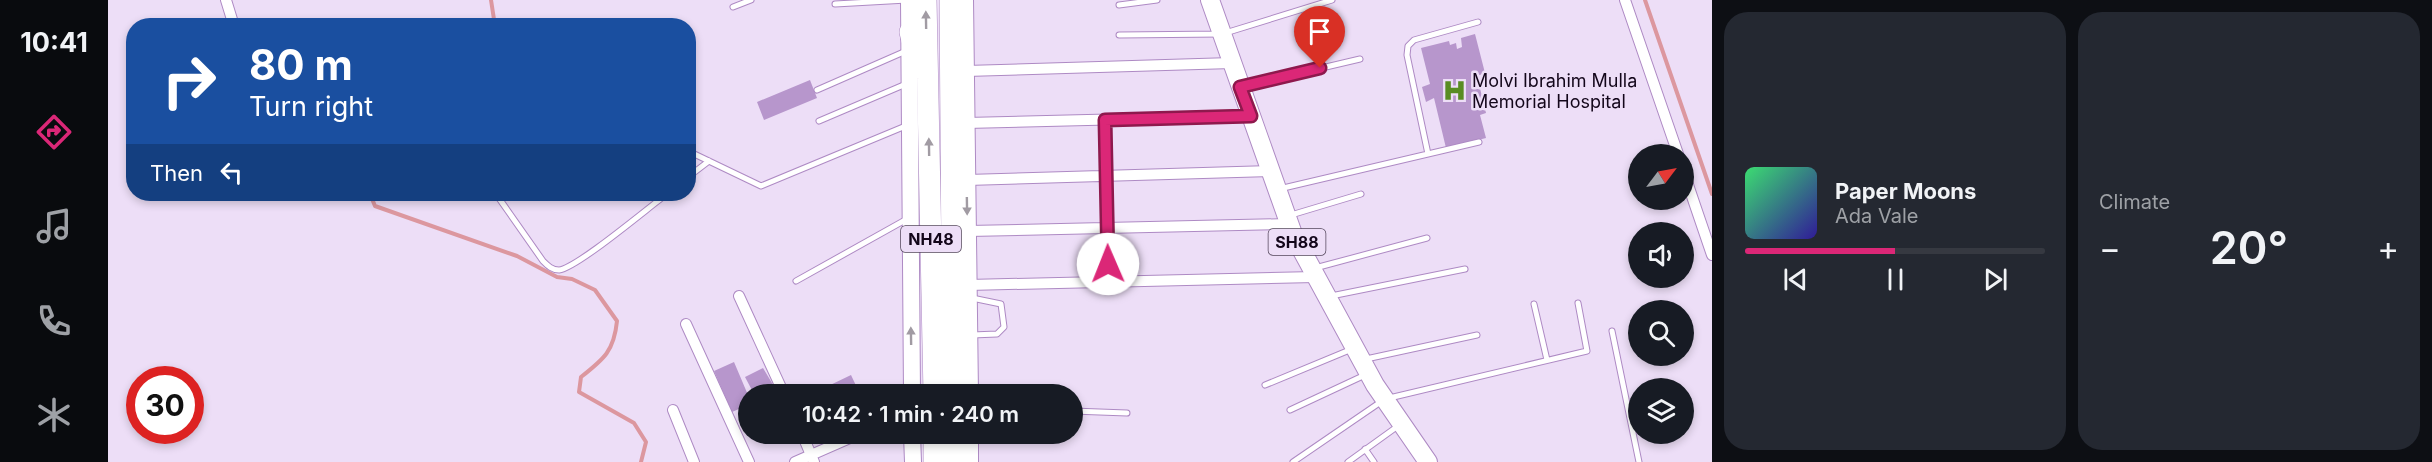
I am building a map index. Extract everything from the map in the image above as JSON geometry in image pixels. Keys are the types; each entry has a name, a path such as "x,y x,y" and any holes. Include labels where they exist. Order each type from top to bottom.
{"highway":[{"name":"NH48","path":"926,0 934,384"},
{"name":"NH48","path":"950,0 953,384"},
{"path":"910,41 927,103"},
{"path":"951,107 966,68"},
{"path":"934,444 934,462"},
{"path":"953,444 954,462"}],"main road":[{"name":"SH88","path":"1210,0 1288,220 1313,273 1362,361 1424,461"}],"street":[{"path":"226,0 232,18"},
{"path":"908,0 912,384"},
{"path":"965,0 970,384"},
{"path":"1625,0 1675,144"},
{"path":"966,68 1232,63"},
{"path":"966,123 1251,116"},
{"path":"1105,120 1108,282"},
{"path":"967,180 1271,171"},
{"path":"1694,202 1712,255"},
{"path":"968,231 1288,220"},
{"path":"969,291 1313,273"},
{"path":"739,296 779,384"},
{"path":"686,324 749,462"},
{"path":"673,410 694,462"},
{"path":"807,444 813,458"},
{"path":"795,462 813,458 840,444"},
{"path":"912,444 913,462"},
{"path":"970,444 970,462"}],"lane":[{"path":"733,7 751,0"},
{"path":"835,4 908,0"},
{"path":"1119,5 1157,0"},
{"path":"1119,35 1222,33 1332,0"},
{"path":"1428,154 1407,55 1408,46 1414,40 1478,21"},
{"path":"817,90 910,41"},
{"path":"1240,87 1360,59"},
{"path":"819,121 910,82"},
{"path":"696,154 753,184 770,184 910,124"},
{"path":"1277,189 1479,142"},
{"path":"696,171 710,161"},
{"path":"1288,220 1360,194"},
{"path":"501,201 543,261 551,268 559,270 577,261 658,201"},
{"path":"796,281 910,218"},
{"path":"1313,273 1427,238"},
{"path":"1326,297 1465,269"},
{"path":"969,291 1001,304 1004,327 997,334 970,335"},
{"path":"1293,462 1385,399 1587,351 1578,303"},
{"path":"1534,304 1547,360"},
{"path":"1612,331 1639,462"},
{"path":"1265,385 1477,335"},
{"path":"1290,410 1362,361"},
{"path":"1083,411 1127,413"},
{"path":"1348,462 1402,423"},
{"path":"1365,449 1374,462"}],"building":[{"path":"1475,34 1485,73 1477,76 1486,113 1480,115 1486,138 1446,148 1434,98 1426,102 1422,87 1430,84 1421,48 1449,41 1450,45 1456,43 1457,49 1462,47 1461,38"},
{"path":"810,80 817,98 764,120 757,102"},
{"path":"734,362 743,384 738,384 738,409 732,412 714,371"},
{"path":"763,368 773,384 749,384 745,377"},
{"path":"851,375 855,384 832,384"}],"waterway":[{"path":"491,0 494,18"},
{"path":"1645,0 1712,194"},
{"path":"373,201 375,206 517,256 557,277 572,279 595,290 617,321 616,331 606,354 581,377 579,392 634,423 646,442 641,462"}],"place":[{"name":"Molvi Ibrahim Mulla Memorial Hospital","path":"1454,90"}],"route":[{"path":"1108,264 1105,120 1251,116 1240,87 1320,68"}]}
